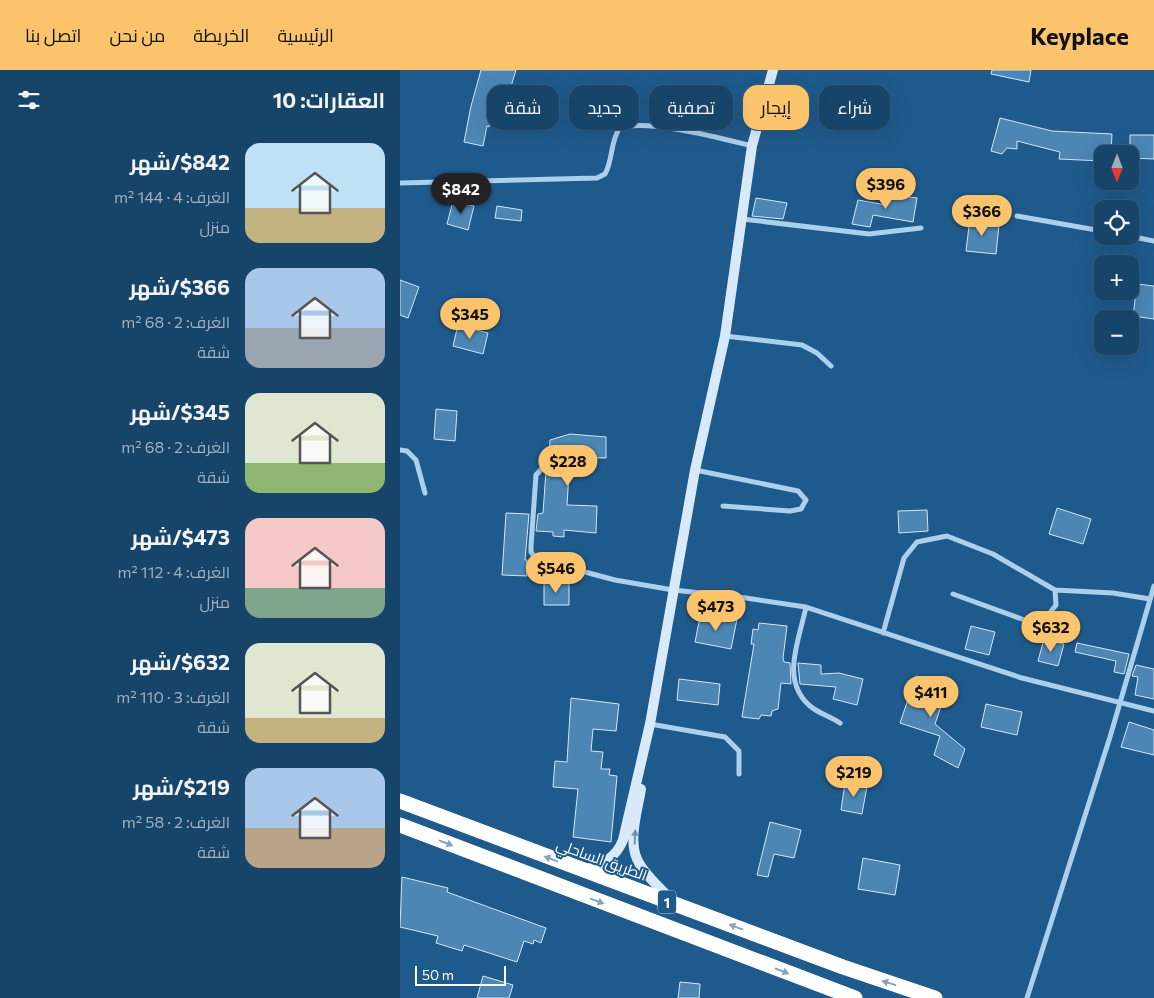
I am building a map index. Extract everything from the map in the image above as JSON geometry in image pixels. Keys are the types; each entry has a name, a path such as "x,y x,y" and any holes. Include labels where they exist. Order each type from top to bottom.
{"highway":[{"name":"الطريق الساحلي","path":"400,801 582,871 843,967 935,998"},
{"path":"400,825 855,998"}],"street":[{"path":"582,871 608,861 618,852 623,840 642,763 695,470 725,336 752,146 773,70"},
{"path":"400,183 597,178 605,174 609,168 614,136 619,129 634,125 672,129 752,146"},
{"path":"1017,216 1094,230"},
{"path":"741,219 869,234 921,228"},
{"path":"1139,238 1154,241"},
{"path":"725,336 802,345 817,353 831,366"},
{"path":"400,450 407,451 416,460 425,493"},
{"path":"556,463 546,464 536,475 531,546 531,552 536,559 615,580 673,590 806,607 1022,678 1118,704 1154,711"},
{"path":"695,470 798,491 806,500 801,509 790,512 722,506"},
{"path":"884,633 904,558 917,542 947,536 993,554 1054,590 1104,593 1150,599"},
{"path":"1027,998 1110,737 1118,704 1154,586"},
{"path":"953,594 1030,622 1045,618 1056,605 1054,590"},
{"path":"806,607 792,674 798,694 811,707 840,722"},
{"path":"650,724 725,738 739,751 739,774"},
{"path":"642,763 642,786 635,826 636,857 640,865 677,905"}],"building":[{"path":"481,70 516,70 511,85 487,85 487,126 483,146 464,142"},
{"path":"992,70 1031,70 1029,82 991,74"},
{"path":"1000,118 1052,131 1112,134 1111,145 1094,145 1094,161 1059,159 1060,152 1017,141 1017,149 1007,148 1002,154 991,151"},
{"path":"1130,135 1154,135 1154,159 1139,158 1139,145 1130,145"},
{"path":"888,194 917,198 913,222 873,215 870,227 852,224 858,200 886,205"},
{"path":"756,198 787,203 783,219 752,216"},
{"path":"453,201 474,206 468,230 447,224"},
{"path":"497,206 522,210 521,221 495,218"},
{"path":"970,218 981,219 981,223 999,225 996,254 966,251"},
{"path":"400,280 419,287 408,318 400,315"},
{"path":"1139,284 1154,286 1154,319 1139,317 1139,310 1134,310 1135,300 1139,300"},
{"path":"458,325 488,333 483,354 453,346"},
{"path":"436,409 457,411 455,441 434,439"},
{"path":"570,434 606,437 606,458 570,457 567,505 597,506 596,533 564,530 564,537 553,536 553,532 536,531 538,514 543,513 546,471 549,471 549,468 558,467 560,463 557,459 549,459 550,440"},
{"path":"1057,508 1091,519 1083,544 1049,534"},
{"path":"927,510 928,531 899,533 898,511"},
{"path":"506,513 529,514 525,560 527,560 527,576 502,575"},
{"path":"544,582 569,582 569,605 544,605"},
{"path":"700,617 722,621 728,617 737,619 731,649 695,642"},
{"path":"759,623 787,626 783,658 784,662 790,663 791,684 781,683 778,709 772,711 771,716 761,715 759,719 742,717 754,644 751,644 753,629 758,630"},
{"path":"971,626 995,632 989,655 965,649"},
{"path":"1044,639 1064,644 1058,666 1038,661"},
{"path":"1077,643 1129,654 1124,674 1114,672 1116,661 1075,652"},
{"path":"798,663 821,665 821,674 839,673 863,679 857,705 833,699 836,687 800,684"},
{"path":"1136,665 1154,669 1154,699 1135,695 1138,677 1132,676"},
{"path":"916,676 948,686 935,724 965,749 958,768 934,755 940,736 900,723"},
{"path":"679,679 720,684 718,705 677,700"},
{"path":"571,698 619,704 616,731 593,729 591,751 603,752 601,769 610,769 609,775 617,776 611,842 573,837 578,789 553,787 555,761 567,762"},
{"path":"986,704 1022,712 1017,735 981,727"},
{"path":"1129,722 1154,730 1154,755 1121,747"},
{"path":"845,783 867,786 862,814 841,810"},
{"path":"770,822 801,830 794,858 774,854 768,877 757,875"},
{"path":"863,858 900,865 895,895 858,889"},
{"path":"402,877 448,888 447,892 546,928 541,943 534,940 533,944 524,941 517,962 464,945 462,951 436,943 438,936 400,927"},
{"path":"483,976 513,985 509,998 477,998"},
{"path":"680,982 700,984 699,998 678,998"}]}
